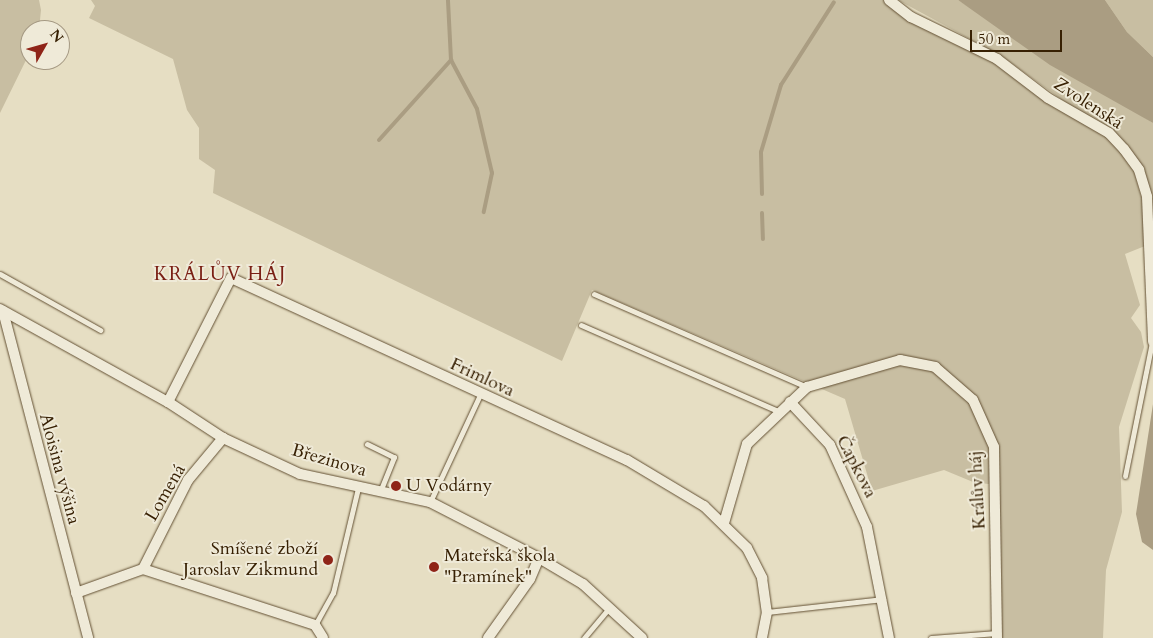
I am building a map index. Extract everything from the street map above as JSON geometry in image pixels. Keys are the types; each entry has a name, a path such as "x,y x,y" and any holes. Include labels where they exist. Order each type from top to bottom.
{"street":[{"name":"Zvolenská","path":"888,0 910,17 997,59 1048,98 1109,133 1124,149 1139,170 1147,197 1153,342"},
{"name":"Frimlova","path":"168,402 231,278 480,395 627,460 704,506 724,523 747,548 762,578 767,612 762,638"},
{"name":"Březinova","path":"1,311 168,402 223,438 300,474 430,502 539,558 583,584 642,638"},
{"name":"Aloisina výšina","path":"1,311 88,638"},
{"name":"Králův háj","path":"790,402 807,387 900,360 935,367 973,400 994,447 997,636"},
{"path":"724,523 747,444 790,402"},
{"name":"Čapkova","path":"790,402 830,445 867,527 884,599 889,638"},
{"name":"Lomená","path":"143,569 188,480 223,438"},
{"path":"488,638 530,579 539,558"},
{"path":"76,593 143,569 315,625 323,638"}],"lane":[{"path":"0,274 100,330"},
{"path":"594,294 807,387"},
{"path":"581,325 780,412"},
{"path":"1125,476 1153,342"},
{"path":"430,502 480,395"},
{"path":"368,444 394,457 380,492"},
{"path":"315,625 333,593 358,488"},
{"path":"767,612 884,599"},
{"path":"584,638 609,608"},
{"path":"931,638 997,636"}],"shaded area":[{"path":"0,0 39,0 40,20 20,20 21,70 0,113"},
{"path":"91,0 885,0 995,61 1108,137 1134,171 1142,200 1145,246 1125,254 1140,305 1131,318 1141,332 1144,347 1119,427 1122,512 1106,570 1103,638 997,638 996,485 973,482 944,470 872,491 845,399 592,290 562,361 213,193 215,170 199,159 199,128 187,110 173,59 89,18 95,6"},
{"path":"898,0 958,0 1153,123 1153,216 1152,197 1130,149 1003,57"},
{"path":"958,0 1105,0 1127,32 1153,57 1153,123 1050,65"},
{"path":"1105,0 1153,0 1153,57 1127,32"},
{"path":"1153,404 1153,550 1142,542 1136,514"}],"waterway":[{"path":"379,140 451,60 448,0"},
{"path":"762,194 761,152 781,85 834,2"},
{"path":"451,60 477,109 492,173 484,212"},
{"path":"762,213 763,239"}],"place":[{"name":"U Vodárny","path":"396,486"},
{"name":"Smíšené zboží Jaroslav Zikmund","path":"328,560"},
{"name":"Mateřská škola \"Pramínek\"","path":"434,567"}],"district":[{"name":"KRÁLŮV HÁJ","path":"220,275"}]}
